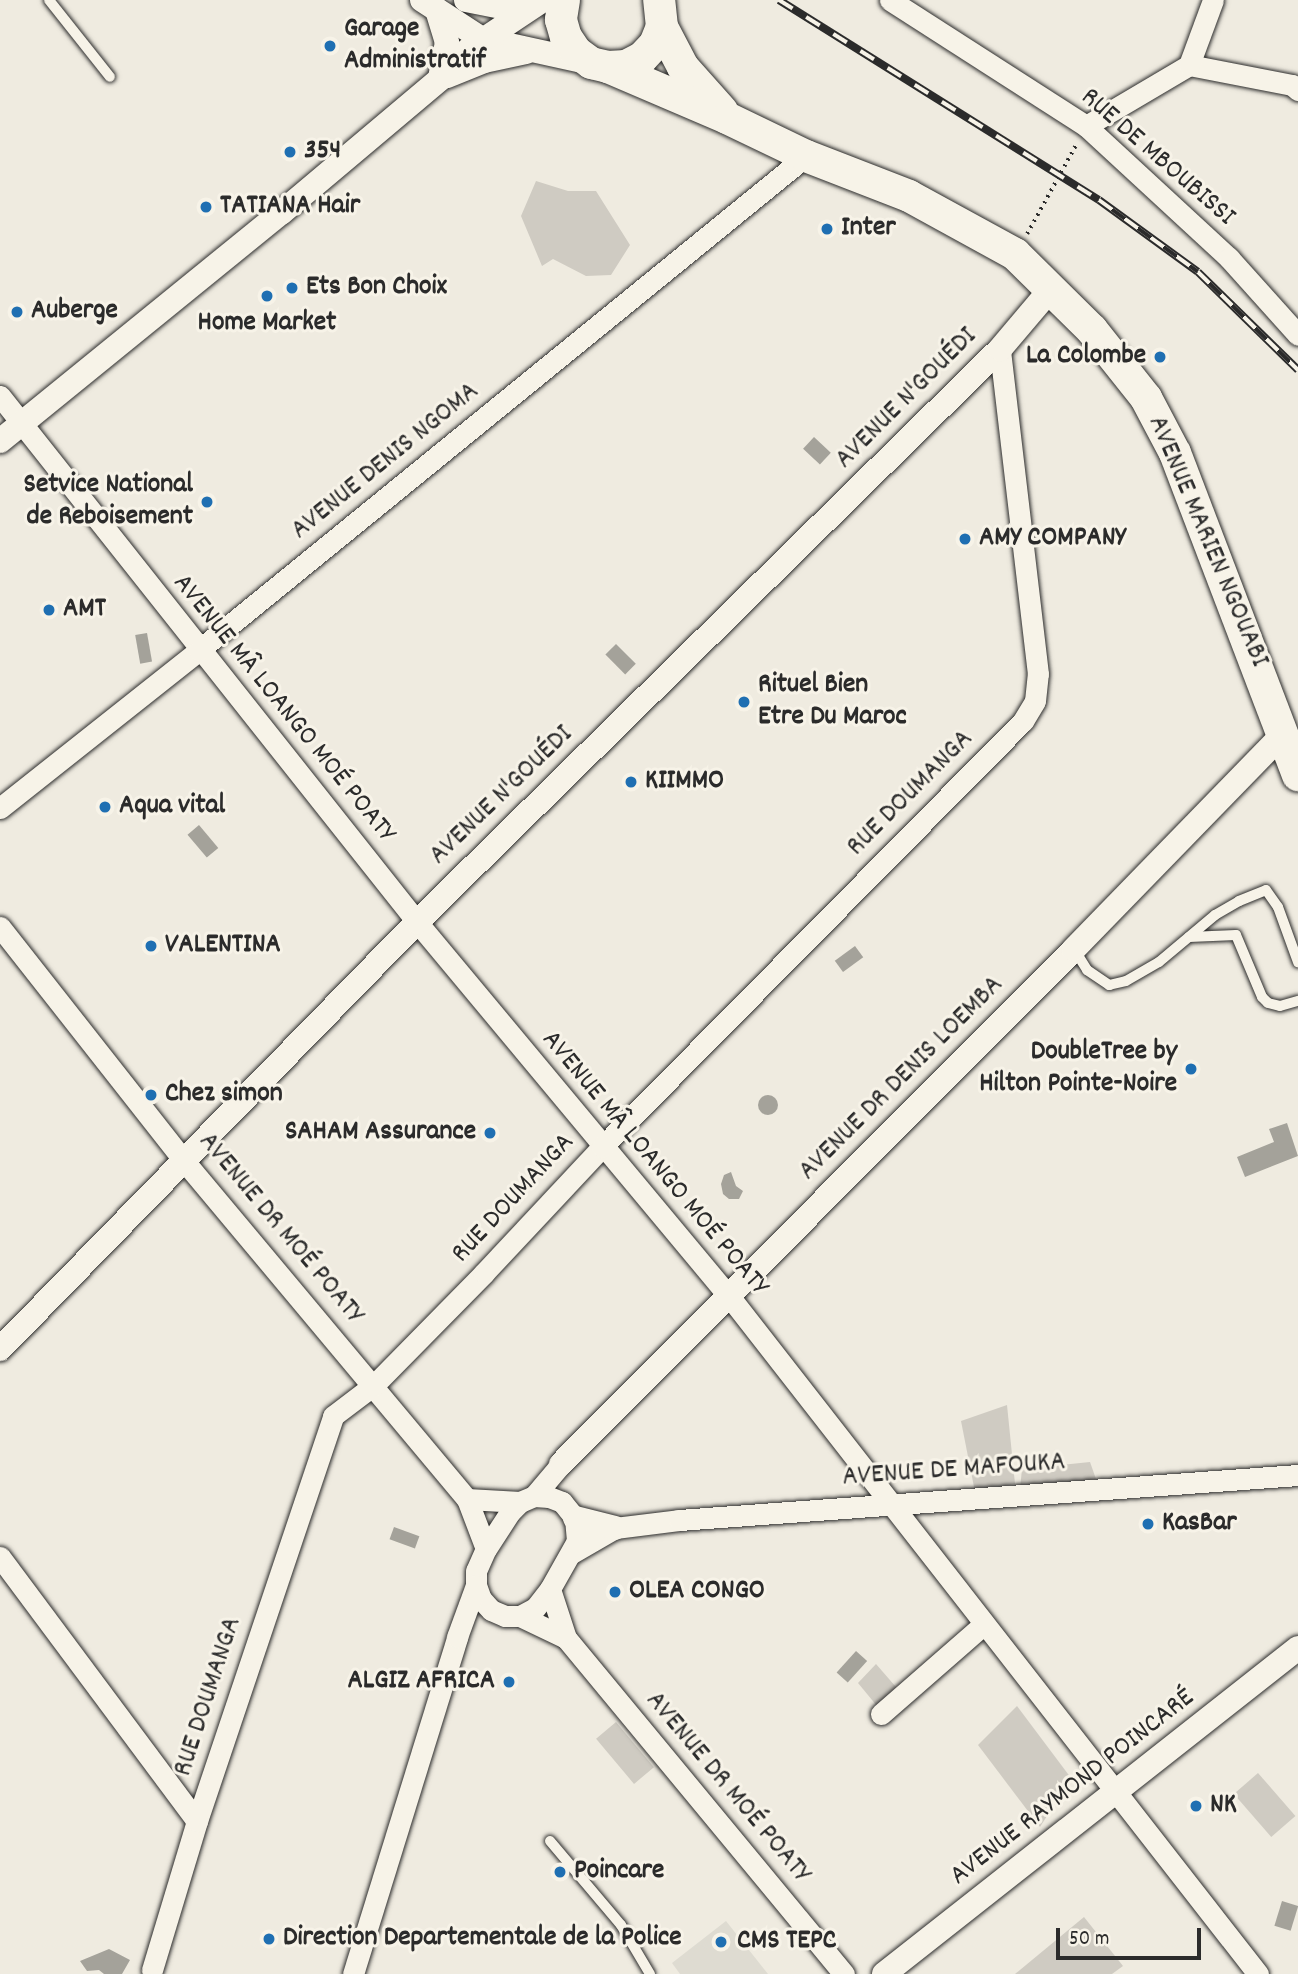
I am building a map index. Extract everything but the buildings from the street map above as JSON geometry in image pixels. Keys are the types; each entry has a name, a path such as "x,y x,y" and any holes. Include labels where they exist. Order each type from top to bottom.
{"main road":[{"path":"549,1 576,52 599,65 626,65 642,58 655,44 661,13"},
{"name":"AVENUE MARIEN NGOUABI","path":"661,13 683,67 727,118"},
{"name":"AVENUE MARIEN NGOUABI","path":"599,65 727,118 806,156 909,196 1015,254 1092,330 1146,398 1175,453 1298,775"}],"street":[{"path":"466,0 506,8 549,1"},
{"name":"RUE DE MBOUBISSI","path":"890,0 1086,126 1229,258 1298,335"},
{"path":"1086,126 1189,65 1213,0"},
{"path":"0,441 440,79 482,39 549,1"},
{"path":"429,5 447,42 440,79"},
{"name":"AVENUE MARIEN NGOUABI","path":"429,5 482,39 599,65"},
{"name":"AVENUE MARIEN NGOUABI","path":"440,79 484,61 531,50"},
{"path":"1189,65 1296,86"},
{"name":"AVENUE DENIS NGOMA","path":"0,808 199,650 806,156"},
{"name":"AVENUE N'GOUÉDI","path":"0,1349 49,1295 185,1162 417,922 1000,349 1050,290"},
{"name":"RUE DOUMANGA","path":"152,1970 197,1821 333,1416 374,1385 602,1146 999,746 1023,721 1035,701 1038,674 1000,349"},
{"name":"AVENUE MÂ LOANGO MOÉ POATY","path":"0,396 417,922 729,1296 1258,1974"},
{"name":"AVENUE DR DENIS LOEMBA","path":"527,1499 1074,950 1283,734"},
{"name":"AVENUE DR MOÉ POATY","path":"0,927 185,1162 467,1499 486,1549"},
{"path":"457,1637 480,1624 535,1608 572,1553 578,1541 568,1510 561,1464"},
{"name":"AVENUE DE MAFOUKA","path":"572,1553 615,1528 679,1520 1298,1475"},
{"path":"467,1499 527,1499 549,1496 568,1510"},
{"path":"353,1974 457,1637 476,1586 476,1571 486,1549 527,1499"},
{"name":"AVENUE DE MAFOUKA","path":"568,1510 615,1528"},
{"path":"0,1557 197,1821"},
{"path":"476,1586 481,1599 491,1610 512,1616"},
{"name":"AVENUE DR MOÉ POATY","path":"550,1589 566,1638"},
{"name":"AVENUE DR MOÉ POATY","path":"512,1616 545,1625 566,1638 845,1974"},
{"path":"881,1714 984,1624"},
{"name":"AVENUE RAYMOND POINCARÉ","path":"884,1974 1298,1648"}],"lane":[{"path":"48,0 110,77"},
{"path":"1074,950 1087,970 1109,985 1126,981 1159,962 1239,901 1266,890 1278,907 1298,962"},
{"path":"1189,937 1236,935 1268,1003 1280,1006 1298,1000"},
{"path":"550,1841 621,1925 650,1974"}],"path":[{"path":"1015,254 1086,126"}],"shaded area":[{"path":"536,181 568,191 596,191 630,245 611,275 586,276 553,259 542,266 521,216"},
{"path":"814,437 831,453 820,464 803,449"},
{"path":"147,633 152,662 140,664 135,635"},
{"path":"616,644 636,664 625,674 605,655"},
{"path":"199,825 218,848 207,858 188,835"},
{"path":"855,946 863,957 843,972 835,961"},
{"path":"764,1095 772,1095 778,1105 772,1115 764,1115 758,1109 758,1101"},
{"path":"1287,1123 1298,1156 1245,1177 1237,1157 1274,1142 1269,1129"},
{"path":"731,1172 736,1186 743,1191 739,1199 729,1199 723,1194 721,1184 724,1175"},
{"path":"1007,1405 1015,1484 975,1492 961,1421"},
{"path":"1090,1462 1096,1479 1020,1489 1022,1469"},
{"path":"394,1527 419,1536 415,1548 390,1539"},
{"path":"856,1651 867,1661 848,1683 837,1673"},
{"path":"876,1664 896,1687 877,1706 858,1683"},
{"path":"1017,1706 1071,1778 1040,1827 978,1745"},
{"path":"616,1722 654,1767 634,1784 596,1739"},
{"path":"1258,1773 1295,1816 1271,1837 1234,1794"},
{"path":"1282,1901 1298,1906 1291,1931 1274,1926"},
{"path":"1084,1917 1123,1966 1112,1974 1015,1974"},
{"name":"CMS TEPC","path":"726,1921 768,1974 680,1974 672,1963"},
{"path":"109,1949 130,1960 122,1974 87,1971 80,1961"}],"railway":[{"path":"779,0 1099,200 1198,272 1298,370"}],"place":[{"name":"Garage Administratif","path":"330,46"},
{"name":"354","path":"290,152"},
{"name":"TATIANA Hair","path":"206,207"},
{"name":"Inter","path":"827,229"},
{"name":"Ets Bon Choix","path":"292,288"},
{"name":"Home Market","path":"267,296"},
{"name":"Auberge","path":"17,312"},
{"name":"La Colombe","path":"1160,357"},
{"name":"Setvice National de Reboisement","path":"207,502"},
{"name":"AMY COMPANY","path":"965,539"},
{"name":"AMT","path":"49,610"},
{"name":"Rituel Bien Etre Du Maroc","path":"744,702"},
{"name":"KIIMMO","path":"631,782"},
{"name":"Aqua vital","path":"105,807"},
{"name":"VALENTINA","path":"151,946"},
{"name":"DoubleTree by Hilton Pointe-Noire","path":"1191,1069"},
{"name":"Chez simon","path":"151,1095"},
{"name":"SAHAM Assurance","path":"490,1133"},
{"name":"KasBar","path":"1148,1524"},
{"name":"OLEA CONGO","path":"615,1592"},
{"name":"ALGIZ AFRICA","path":"509,1682"},
{"name":"NK","path":"1196,1806"},
{"name":"Poincare","path":"560,1872"},
{"name":"Direction Departementale de la Police","path":"269,1939"},
{"name":"CMS TEPC","path":"721,1942"}]}
